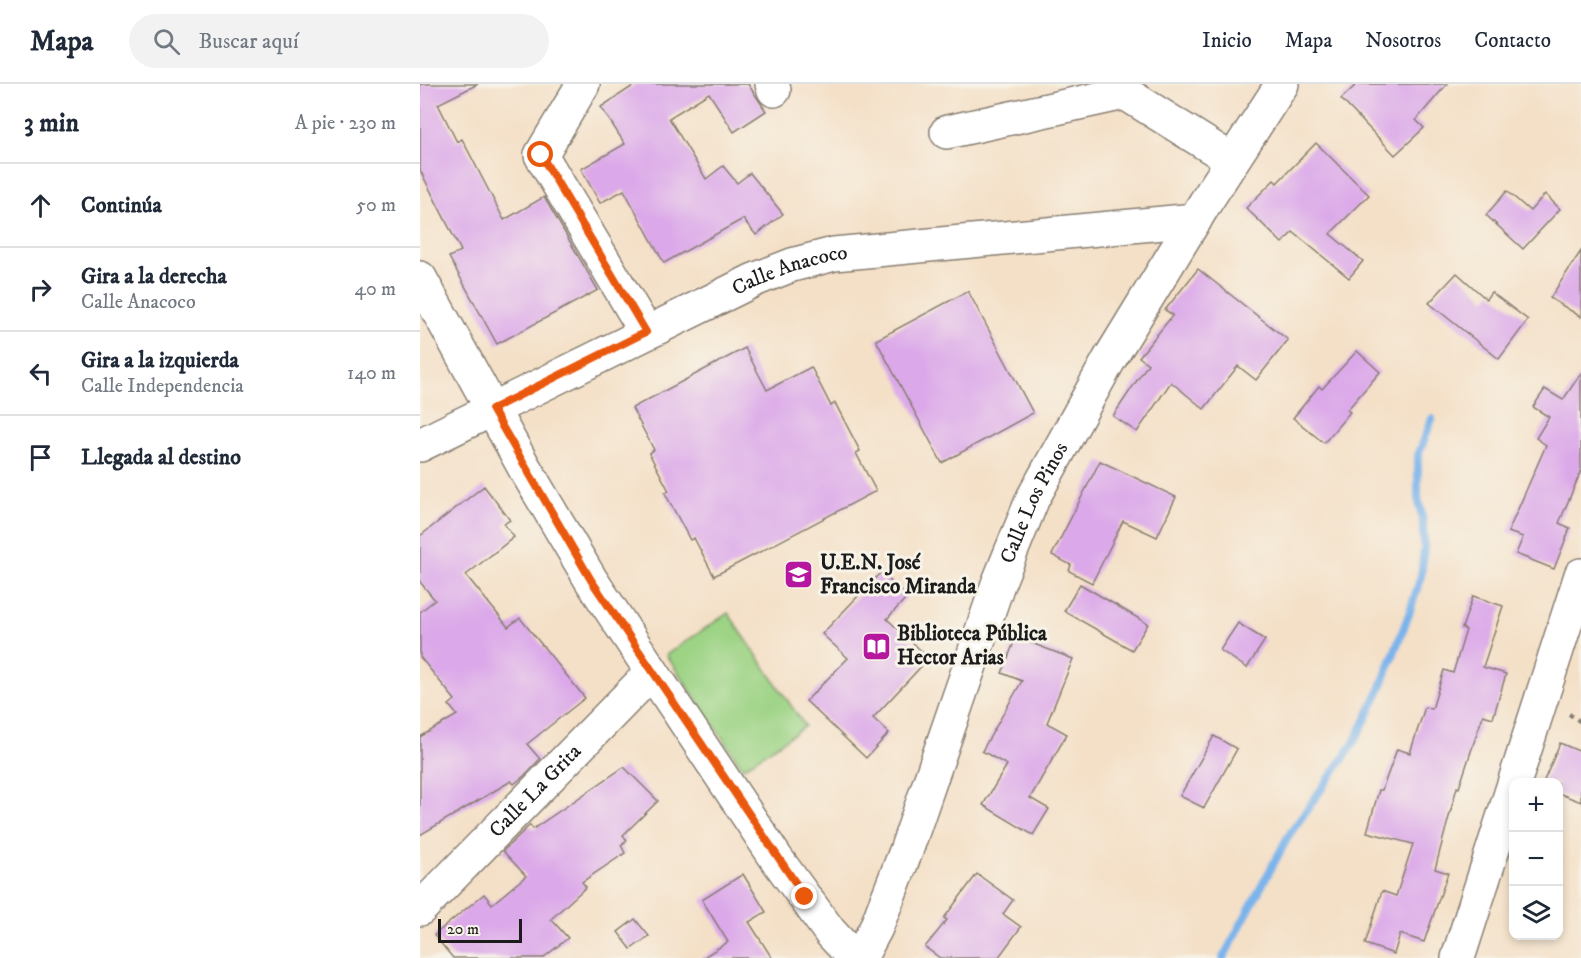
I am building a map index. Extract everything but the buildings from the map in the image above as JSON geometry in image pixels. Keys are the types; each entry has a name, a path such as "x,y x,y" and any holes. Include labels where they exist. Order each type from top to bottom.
{"street":[{"path":"583,84 541,155 646,332"},
{"name":"Calle Los Pinos","path":"860,958 876,927 906,851 1014,539 1071,425 1232,160 1282,84"},
{"path":"947,132 1125,93 1232,160"},
{"name":"Calle Anacoco","path":"420,445 646,332 754,280 792,265 834,254 1195,220"},
{"path":"420,278 492,409 591,580 776,858 830,932 854,958"},
{"path":"1458,958 1581,575"},
{"name":"Calle La Grita","path":"420,909 652,672"}],"green space":[{"path":"728,613 805,726 743,768 666,655"}],"waterway":[{"path":"1223,958 1289,835 1354,743 1379,692 1421,576 1424,550 1423,522 1418,497 1418,456 1432,419"}],"place":[{"name":"U.E.N. José Francisco Miranda","path":"799,575"},
{"name":"Biblioteca Pública Hector Arias","path":"876,646"}],"route":[{"path":"541,155 646,332 492,409 591,580 776,858 805,897"}]}
